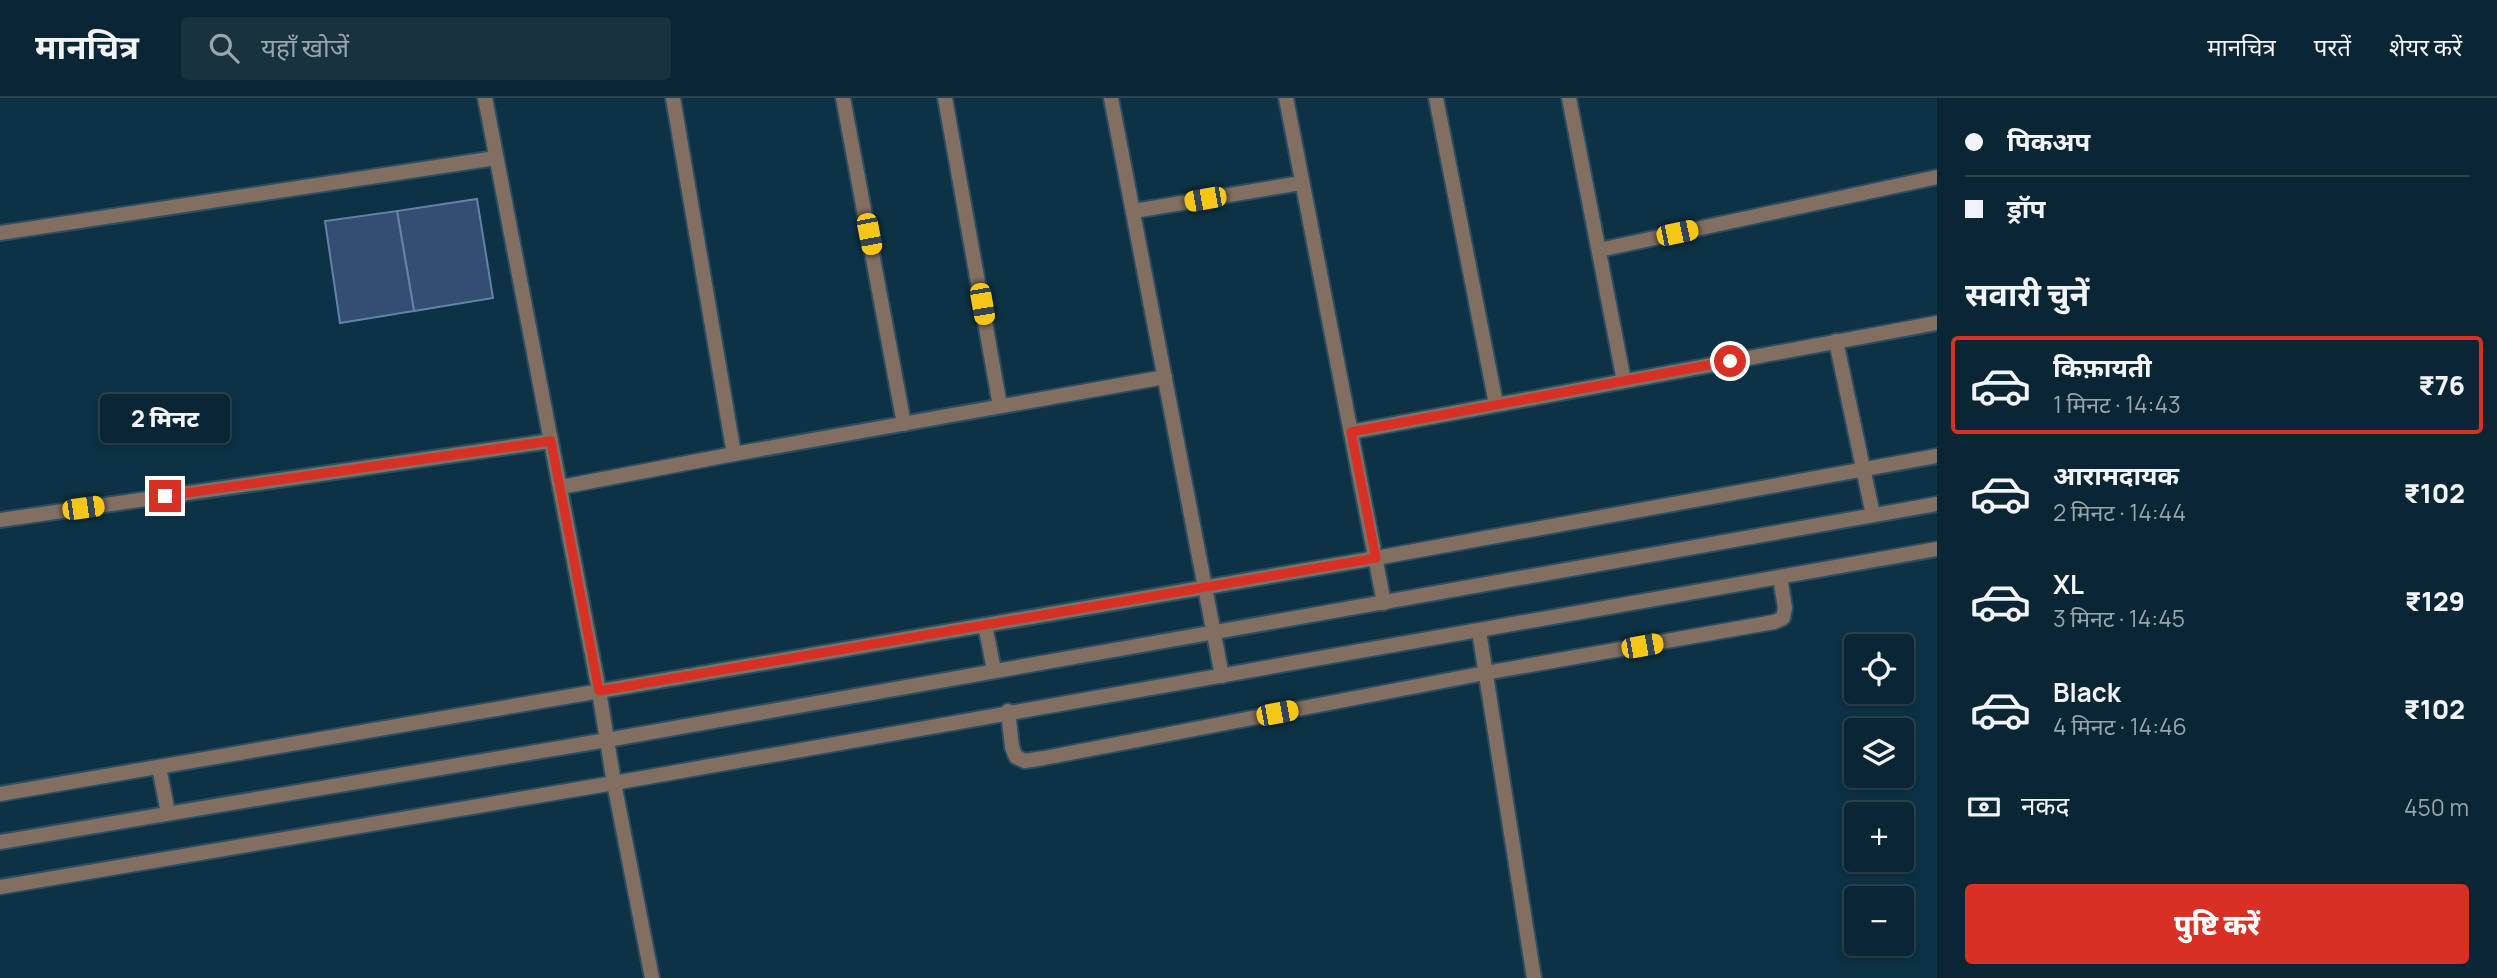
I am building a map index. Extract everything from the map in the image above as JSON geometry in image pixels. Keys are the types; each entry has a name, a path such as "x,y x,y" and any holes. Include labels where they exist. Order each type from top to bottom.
{"street":[{"path":"485,98 561,487 652,978"},
{"path":"673,98 734,454"},
{"path":"844,98 905,424"},
{"path":"945,98 1000,406"},
{"path":"1111,98 1222,676"},
{"path":"1286,98 1384,603"},
{"path":"1436,98 1496,404"},
{"path":"1569,98 1625,381"},
{"path":"0,233 496,158"},
{"path":"1599,250 1937,177"},
{"path":"1133,211 1301,183"},
{"path":"1351,432 1937,323"},
{"path":"1836,341 1873,515"},
{"path":"561,487 1165,377"},
{"path":"0,520 551,441"},
{"path":"0,794 1376,558 1937,456"},
{"path":"0,842 607,740 1937,504"},
{"path":"0,887 614,783 1008,711 1222,676 1937,549"},
{"path":"1008,711 1012,747 1016,757 1025,761 1485,673 1774,622 1783,618 1780,577"},
{"path":"985,625 994,670"},
{"path":"1479,631 1534,978"},
{"path":"159,767 168,813"}],"building":[{"path":"477,199 493,298 414,311 397,211"},
{"path":"397,211 414,311 340,323 325,221"}],"route":[{"path":"165,496 551,441 599,691 1376,558 1351,432 1730,361"}]}
